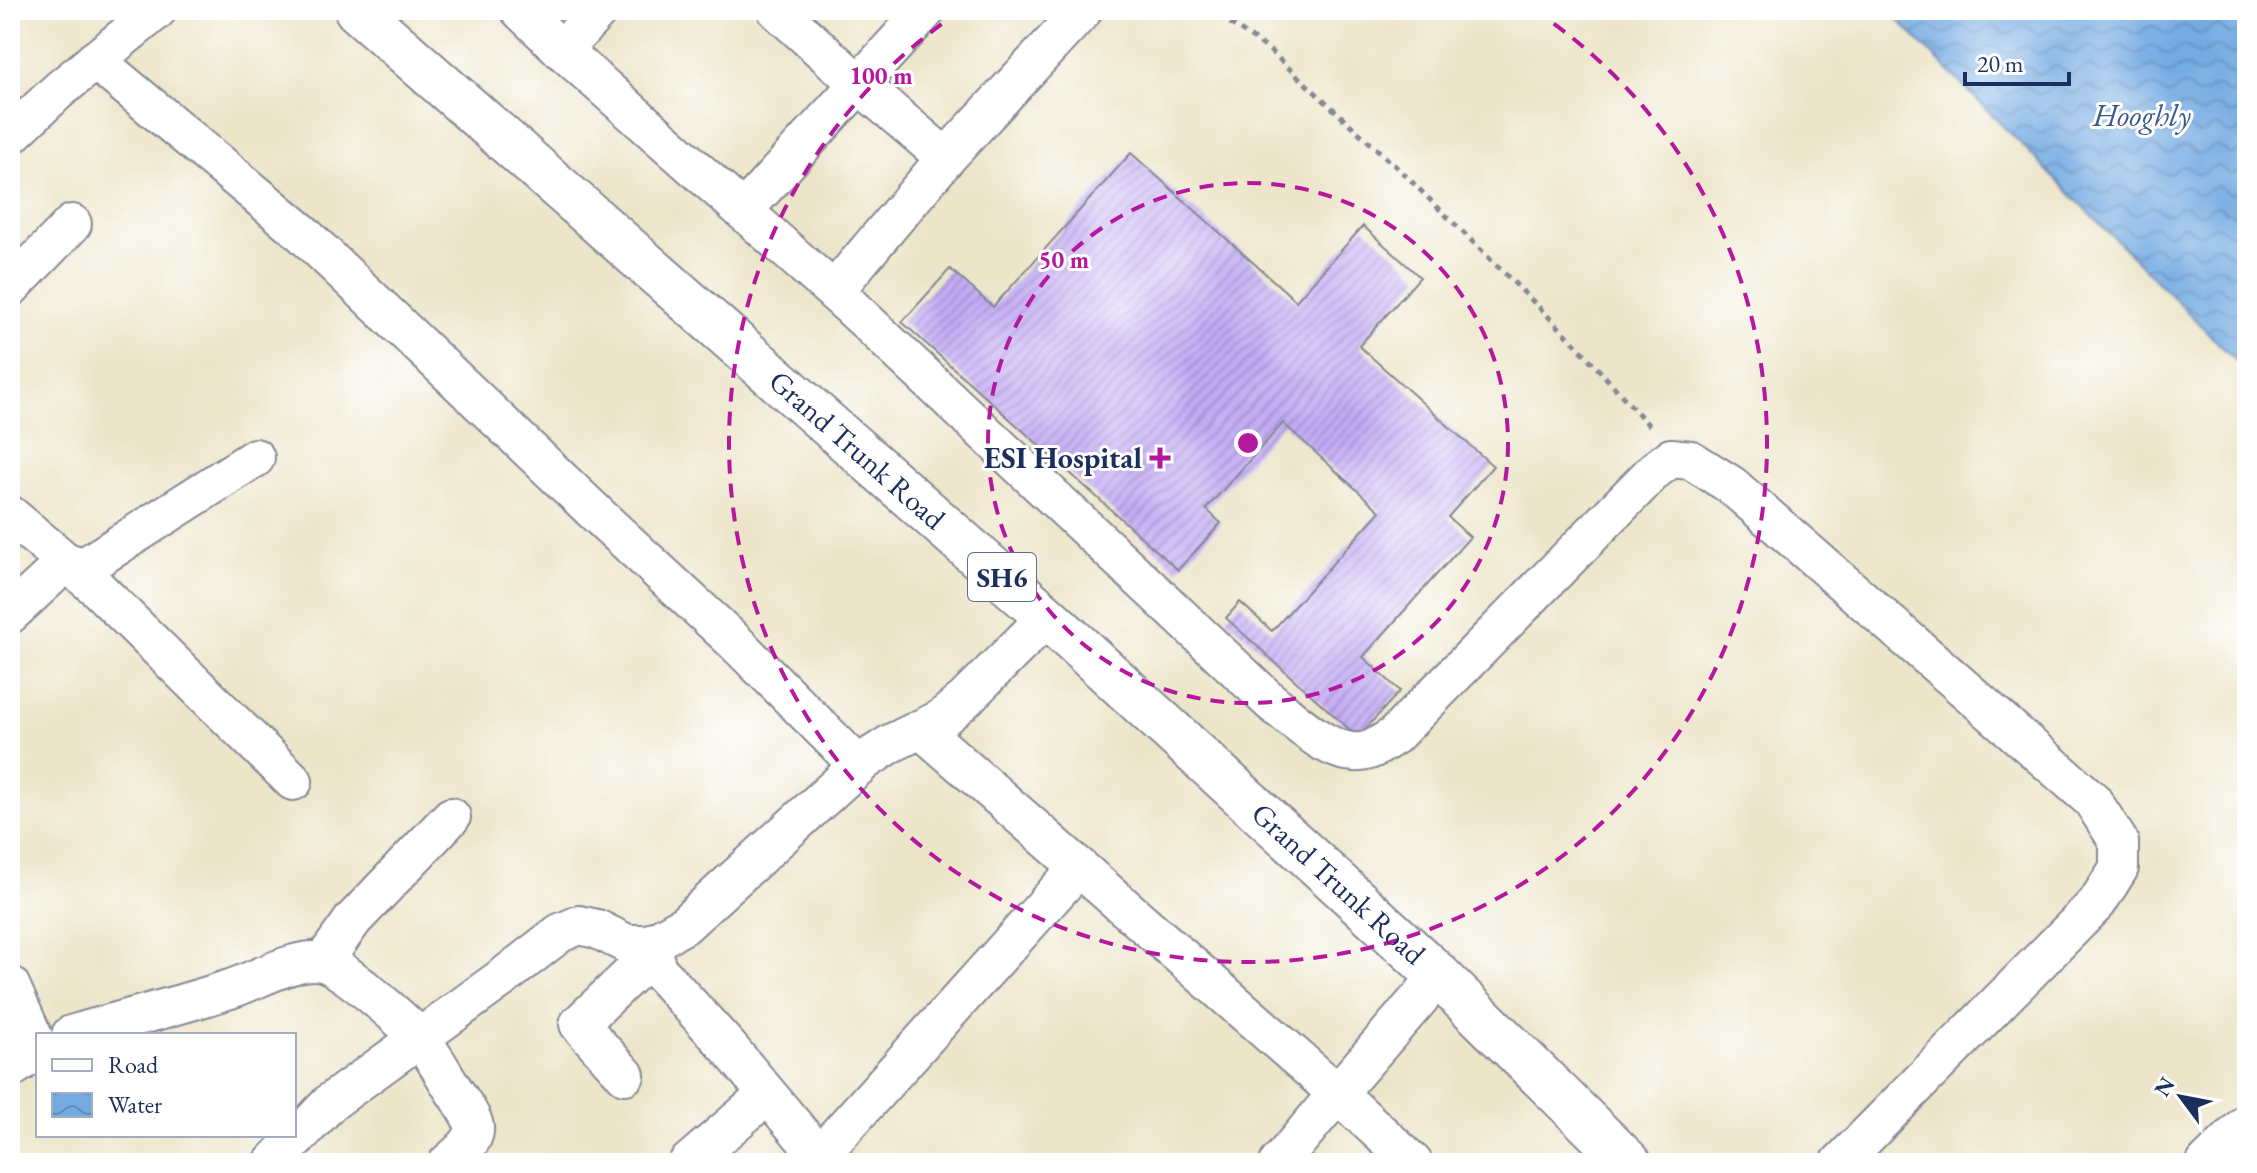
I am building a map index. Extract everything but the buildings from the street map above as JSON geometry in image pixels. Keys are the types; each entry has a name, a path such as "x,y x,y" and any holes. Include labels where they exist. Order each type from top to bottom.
{"main road":[{"name":"Grand Trunk Road","path":"357,10 1047,617 1439,976 1629,1163"}],"street":[{"path":"520,10 834,291 1270,701 1326,745 1349,754 1369,751 1394,736 1644,481 1671,458 1691,460 1731,485 2092,800 2119,842 2119,868 2097,903 1840,1163"},
{"path":"562,50 599,10"},
{"path":"777,10 946,158"},
{"path":"743,211 926,10"},
{"path":"834,291 946,158 1083,10"},
{"path":"10,136 152,11"},
{"path":"95,60 300,231 734,641 859,766"},
{"path":"10,288 72,224"},
{"path":"66,562 84,567 255,458"},
{"path":"10,515 97,588 293,781"},
{"path":"10,614 66,562"},
{"path":"273,1163 331,1102 560,933 579,925 597,929 627,944 644,944 684,925 859,766 892,743 941,719 964,700 1047,617"},
{"path":"921,729 1413,1163"},
{"path":"323,962 353,920 451,817"},
{"path":"644,944 657,969 729,1048 822,1160 1079,867"},
{"path":"625,1075 579,1024 642,964 644,944"},
{"path":"78,1033 232,989 297,964 323,962 344,972 419,1038 474,1123 475,1134 469,1145 448,1163"},
{"path":"1279,1163 1439,976"},
{"path":"10,985 36,1045"},
{"path":"10,1069 36,1051"},
{"path":"688,1163 767,1095"},
{"path":"2206,1163 2247,1123"}],"path":[{"path":"1210,10 1267,48 1405,175 1573,341 1639,413 1671,458"}],"water":[{"name":"Hooghly","path":"1888,10 2247,10 2247,372"}],"place":[{"name":"ESI Hospital","path":"1160,458"}]}
